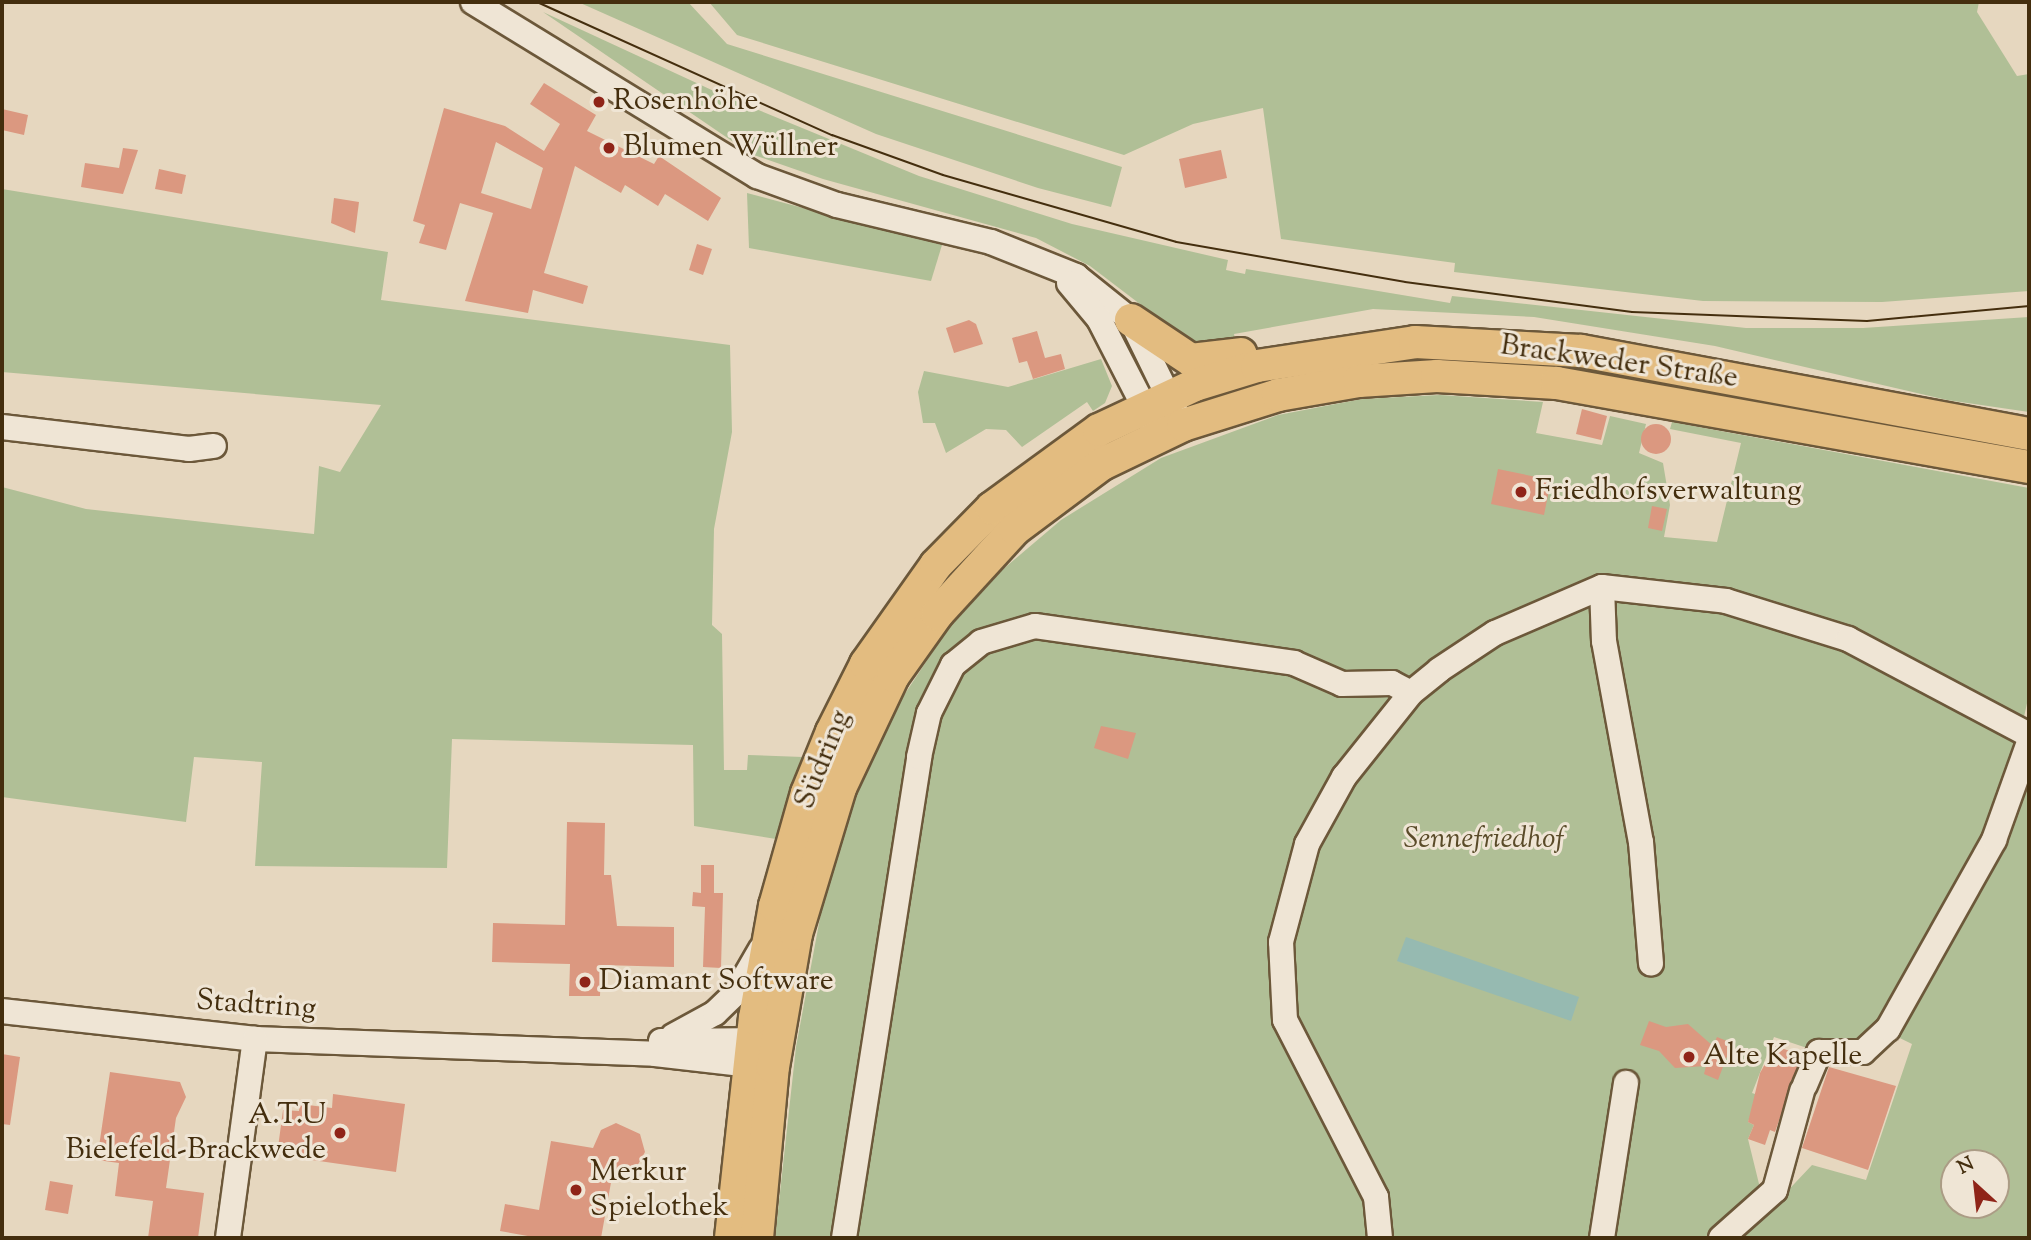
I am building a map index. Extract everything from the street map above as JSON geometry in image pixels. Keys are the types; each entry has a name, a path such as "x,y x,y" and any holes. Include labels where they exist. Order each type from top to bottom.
{"main road":[{"path":"1131,320 1191,360 1221,360 1349,332 1415,342"},
{"name":"Brackweder Straße","path":"1156,401 1294,356 1415,342 1581,351 2029,434"},
{"name":"Brackweder Straße","path":"1171,430 1315,387 1401,377 1504,378 1619,393 2029,467"},
{"name":"Südring","path":"757,1238 763,1053 775,906 807,793 832,732 866,664 911,596 964,534 1021,484 1099,430 1156,401"},
{"name":"Südring","path":"730,1238 763,1053 816,860 840,788 893,676 937,614 1015,529 1072,483 1171,430"}],"street":[{"path":"487,5 757,176 838,205 954,230 1076,276 1131,320 1156,401"},
{"path":"1031,257 1085,300 1156,401 1171,430"},
{"path":"2,427 190,449 214,446"},
{"path":"1602,587 1604,641 1641,842 1651,964"},
{"path":"1380,1238 1376,1197 1285,1020 1281,942 1307,844 1344,777 1411,693 1495,633 1602,587 1726,601 1849,639 2029,735"},
{"path":"844,1238 919,757 936,696 959,659 1002,633 1035,626 1294,663 1342,684 1392,683 1411,693"},
{"path":"1721,1238 1775,1190 1804,1088 1819,1052 1863,1052 1888,1029 1994,840 2029,741"},
{"path":"652,1041 692,1028 735,994 760,951 775,906"},
{"name":"Stadtring","path":"2,1011 255,1040 678,1055 763,1053"},
{"path":"228,1238 255,1040"},
{"name":"Stadtring","path":"507,1050 652,1041 763,1053"},
{"path":"1602,1238 1626,1083"}],"green space":[{"path":"578,2 688,2 727,44 1122,167 1111,207 1038,188 876,134"},
{"path":"709,2 1979,2 1977,12 2017,76 2029,74 2029,291 1882,302 1703,301 1454,272 1455,263 1281,239 1263,108 1193,124 1124,155 737,35"},
{"path":"543,12 729,98 919,176 1072,224 1228,260 1226,270 1245,274 1246,269 1450,303 1452,296 1746,328 1863,328 2029,317 2029,412 1947,400 1715,346 1534,317 1373,309 1234,334 1236,343 1195,346 1090,266 1036,238 823,179 751,154"},
{"path":"2,189 388,252 381,300 730,345 732,432 714,529 712,625 722,634 724,770 747,770 748,755 803,757 776,839 694,826 693,745 452,739 447,868 255,866 262,762 194,757 186,822 2,797 2,487 86,509 314,534 319,466 340,472 381,405 2,372"},
{"path":"747,193 942,245 931,281 749,248"},
{"path":"1101,359 1112,386 1105,403 1093,411 1087,402 1022,447 1006,430 986,429 946,453 935,423 923,423 918,392 924,371 1008,387"},
{"name":"Sennefriedhof","path":"1440,395 1543,402 1536,433 1602,445 1610,416 1646,424 1639,453 1663,463 1670,505 1664,537 1717,542 1741,443 1670,429 1672,422 2029,488 2029,694 2024,717 2029,721 2029,1238 775,1238 796,1047 825,891 857,791 889,718 947,630 1001,571 1061,520 1161,458 1278,415 1362,399","holes":["1873,1025 1912,1044 1866,1180 1812,1165 1778,1201 1761,1192 1748,1139 1754,1125 1748,1122 1758,1095 1752,1093 1774,1037 1810,1049 1871,1038"]}],"water":[{"path":"1406,937 1579,997 1571,1021 1397,961"}],"building":[{"path":"544,83 596,115 587,131 654,164 659,156 721,198 708,221 665,194 658,206 625,185 621,193 575,166 544,273 588,286 583,304 533,290 528,313 465,301 493,213 460,203 446,250 419,243 425,225 413,221 444,108 505,126 544,151 560,124 530,104","holes":["496,142 543,168 531,209 481,193"]},
{"path":"2,109 28,115 24,135 2,130"},
{"path":"123,148 138,150 123,194 81,187 85,163 119,168"},
{"path":"1221,150 1227,178 1185,188 1179,159"},
{"path":"159,169 186,175 182,194 155,189"},
{"path":"334,198 359,202 355,233 331,223"},
{"path":"697,244 712,249 703,275 689,270"},
{"path":"969,320 976,324 983,344 954,353 946,328"},
{"path":"1037,331 1045,358 1061,354 1065,369 1033,379 1027,361 1019,363 1012,338"},
{"path":"1582,409 1607,416 1601,440 1576,434"},
{"path":"1656,424 1662,425 1670,433 1670,445 1662,453 1656,454 1650,453 1642,445 1641,439 1642,433 1650,425"},
{"name":"Friedhofsverwaltung","path":"1498,469 1551,480 1544,515 1491,504"},
{"path":"1652,506 1667,509 1662,531 1648,528"},
{"path":"1101,726 1136,733 1128,759 1094,748"},
{"path":"567,822 605,823 604,875 611,875 617,926 674,927 674,967 601,965 600,996 569,996 570,964 492,962 493,923 565,925"},
{"path":"701,865 714,865 714,893 723,893 721,968 703,967 705,907 692,906 693,892 701,893"},
{"name":"Alte Kapelle","path":"1649,1021 1666,1027 1688,1024 1713,1046 1717,1037 1732,1043 1718,1080 1704,1074 1706,1066 1675,1068 1659,1051 1640,1045"},
{"path":"1775,1046 1802,1055 1775,1132 1770,1130 1765,1145 1748,1139 1754,1125 1748,1122 1760,1073"},
{"path":"2,1054 20,1057 10,1125 2,1124"},
{"path":"1829,1067 1896,1086 1868,1170 1802,1148"},
{"path":"110,1072 180,1082 186,1097 176,1118 166,1188 204,1193 198,1238 148,1238 153,1201 115,1196 119,1163 97,1160"},
{"name":"A.T.U Bielefeld-Brackwede","path":"333,1094 405,1104 396,1172 277,1155 283,1110 299,1111 300,1104 332,1108"},
{"name":"Merkur Spielothek","path":"616,1123 640,1134 645,1152 636,1168 612,1177 601,1238 539,1238 500,1231 505,1204 539,1210 551,1141 593,1148 601,1130"},
{"path":"50,1181 73,1185 68,1214 45,1210"}],"tram line":[{"path":"537,2 832,135 943,175 1176,242 1405,282 1632,312 1867,321 2029,306"}],"place":[{"name":"Rosenhöhe","path":"599,102"},
{"name":"Blumen Wüllner","path":"609,148"},
{"name":"Friedhofsverwaltung","path":"1521,492"},
{"name":"Diamant Software","path":"585,982"},
{"name":"Alte Kapelle","path":"1689,1057"},
{"name":"A.T.U Bielefeld-Brackwede","path":"340,1133"},
{"name":"Merkur Spielothek","path":"576,1190"}]}
